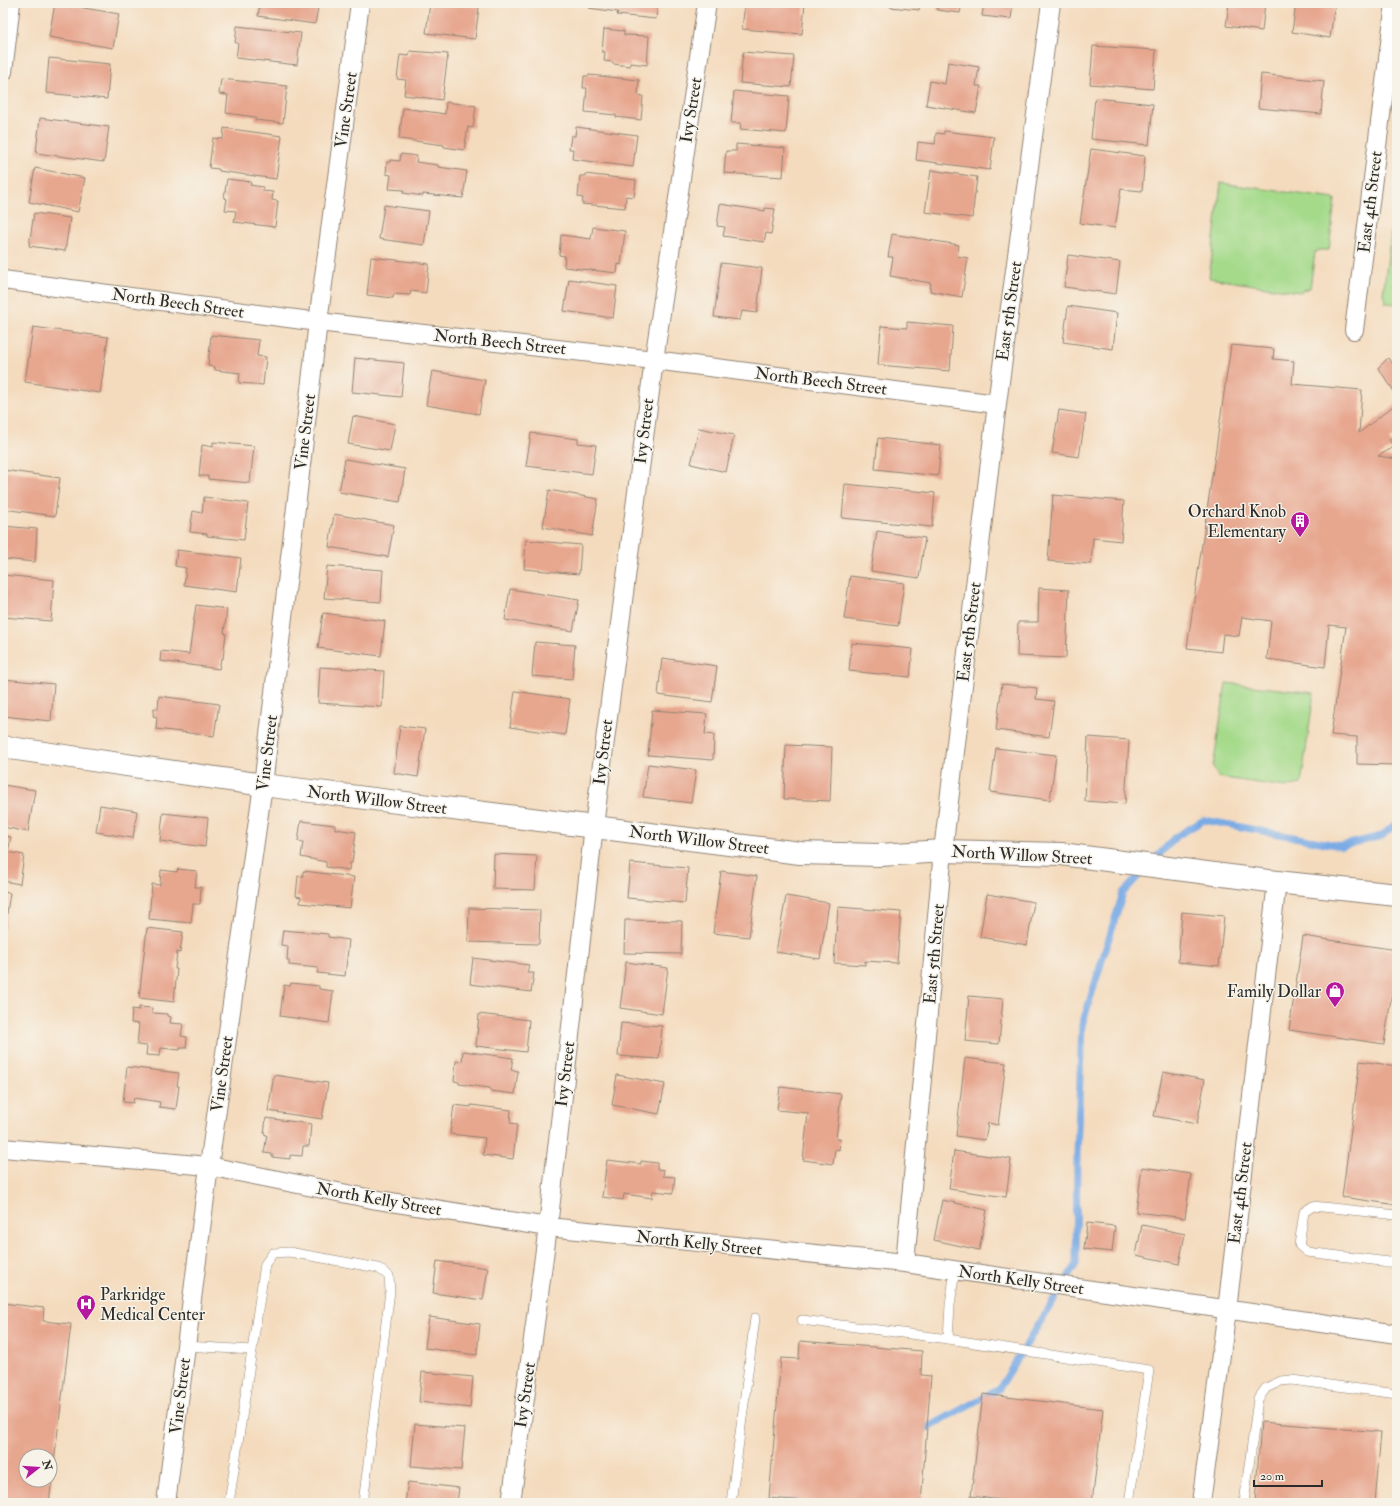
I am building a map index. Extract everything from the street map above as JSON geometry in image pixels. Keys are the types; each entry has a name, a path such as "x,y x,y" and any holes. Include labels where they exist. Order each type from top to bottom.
{"main road":[{"name":"North Willow Street","path":"3,747 263,785 800,853 880,855 943,850 1061,854 1277,882 1397,895"}],"street":[{"path":"3,72 11,3"},
{"name":"Vine Street","path":"166,1503 210,1166 263,785 318,322 360,3"},
{"name":"Ivy Street","path":"511,1503 548,1227 594,826 654,360 707,3"},
{"name":"East 5th Street","path":"905,1263 943,850 997,404 1051,3"},
{"name":"East 4th Street","path":"1354,330 1395,3"},
{"name":"North Beech Street","path":"3,280 318,322 654,360 997,404"},
{"name":"East 4th Street","path":"1201,1503 1227,1310 1277,882"},
{"name":"North Kelly Street","path":"3,1148 210,1166 372,1199 548,1227 905,1263 1397,1334"}],"lane":[{"path":"1397,1215 1313,1206 1304,1212 1299,1245 1307,1252 1397,1263"},
{"path":"229,1503 266,1264 273,1253 289,1252 378,1268 390,1276 390,1291 363,1503"},
{"path":"948,1338 950,1305 955,1270"},
{"path":"731,1503 755,1318"},
{"path":"802,1320 948,1338 1150,1370 1129,1503"},
{"path":"186,1346 252,1350"},
{"path":"1244,1503 1258,1399 1266,1388 1281,1381 1292,1380 1397,1394"}],"green space":[{"path":"1221,183 1335,199 1329,250 1319,250 1315,252 1310,288 1299,292 1209,278"},
{"path":"1397,186 1397,304 1386,303 1383,294"},
{"path":"1226,683 1314,693 1301,784 1285,787 1218,777 1213,767"}],"building":[{"path":"55,3 119,14 113,48 49,37"},
{"path":"260,3 319,3 315,24 258,16"},
{"path":"430,3 449,3 479,7 475,39 426,33"},
{"path":"589,3 658,3 656,19 617,15 618,12 588,8"},
{"path":"745,3 805,3 802,34 742,29"},
{"path":"890,3 920,3 919,10 890,7"},
{"path":"938,3 962,3 960,13 937,10"},
{"path":"984,3 1013,3 1011,19 982,16"},
{"path":"1229,3 1265,3 1262,31 1226,26"},
{"path":"1296,3 1335,3 1330,38 1292,32"},
{"path":"237,26 301,33 297,65 236,58 238,43 235,43"},
{"path":"604,29 624,31 624,35 649,36 647,65 630,63 630,66 613,64 613,62 604,61 605,52 602,52"},
{"path":"1093,46 1156,50 1153,89 1090,84"},
{"path":"410,51 448,54 442,100 404,95 406,80 397,79 400,55 409,56"},
{"path":"743,52 794,56 791,87 740,83"},
{"path":"49,58 110,64 107,99 46,93"},
{"path":"948,62 979,67 976,86 981,86 976,113 926,105 930,81 945,84"},
{"path":"1261,74 1324,81 1321,114 1258,108"},
{"path":"589,75 639,80 638,95 643,96 641,120 616,117 616,115 585,112 587,88 583,88 584,76"},
{"path":"221,79 287,86 283,123 255,120 255,117 226,113 228,95 219,94"},
{"path":"734,91 789,96 786,133 740,129 741,123 731,123"},
{"path":"1095,98 1153,104 1149,145 1091,139"},
{"path":"446,102 476,106 473,128 468,127 464,150 444,147 444,145 399,139 403,108 445,114"},
{"path":"40,118 109,127 104,162 36,153"},
{"path":"576,127 637,135 633,167 572,159 573,149 569,149 571,136 575,136"},
{"path":"224,128 282,136 276,179 219,171 219,169 209,168 213,138 223,139"},
{"path":"944,131 994,137 990,170 916,160 918,142 935,144 936,133 944,134"},
{"path":"736,144 785,148 783,177 724,173 726,151 736,151"},
{"path":"1091,149 1145,156 1142,191 1121,189 1115,228 1080,223"},
{"path":"401,154 417,156 416,162 467,171 463,198 423,194 423,196 403,193 404,190 389,189 391,175 386,174 387,162 390,162 390,160 400,161"},
{"path":"35,168 85,178 78,212 29,202"},
{"path":"931,170 977,177 972,218 925,212"},
{"path":"585,174 636,180 634,197 626,196 625,208 582,204 583,198 578,197 580,176 585,176"},
{"path":"227,179 251,182 250,185 263,187 263,191 273,192 272,200 278,201 275,227 234,222 236,211 225,210 227,199 224,198"},
{"path":"720,204 765,211 765,208 775,209 771,234 766,233 764,242 723,236 725,227 717,226"},
{"path":"384,205 429,211 424,245 379,239"},
{"path":"34,213 70,218 65,251 29,246"},
{"path":"593,227 625,231 621,265 618,264 617,273 564,267 565,256 559,255 561,235 591,239"},
{"path":"892,234 959,245 957,256 968,258 962,297 930,291 931,283 890,276 893,257 888,257"},
{"path":"1068,255 1120,262 1116,294 1064,287"},
{"path":"371,257 429,264 426,293 411,291 410,295 394,294 393,298 367,295"},
{"path":"721,263 762,268 757,313 742,311 740,320 714,317"},
{"path":"569,279 617,286 613,318 564,311"},
{"path":"1068,306 1117,313 1113,349 1063,342"},
{"path":"907,322 953,326 950,371 878,365 881,326 907,328"},
{"path":"33,327 108,337 100,393 25,382"},
{"path":"211,335 259,340 257,356 266,357 263,385 239,383 240,373 215,370 215,367 208,366"},
{"name":"Orchard Knob Elementary","path":"1231,345 1274,349 1273,359 1294,361 1292,384 1362,390 1359,433 1397,403 1397,434 1389,440 1394,447 1378,456 1397,459 1397,765 1357,764 1357,737 1331,735 1346,627 1329,625 1325,667 1267,659 1271,621 1242,617 1239,636 1223,634 1221,652 1187,648"},
{"path":"355,358 404,363 401,397 352,392"},
{"path":"1388,358 1397,370 1397,395 1378,368"},
{"path":"432,371 485,380 479,414 426,405"},
{"path":"1059,410 1086,414 1079,457 1052,453"},
{"path":"353,416 395,424 390,451 348,444"},
{"path":"699,428 734,435 726,472 691,464"},
{"path":"531,433 578,439 578,443 596,445 592,474 526,466"},
{"path":"878,438 941,445 938,476 875,469"},
{"path":"213,442 254,446 250,483 208,479 208,476 199,476 202,445 213,447"},
{"path":"345,459 405,469 400,502 339,492"},
{"path":"3,470 60,478 55,516 3,509"},
{"path":"845,484 935,493 932,527 842,518"},
{"path":"549,490 598,499 592,536 543,527"},
{"path":"1053,495 1124,501 1121,541 1093,538 1091,564 1048,561"},
{"path":"204,497 248,503 244,540 207,536 207,534 190,532 193,511 202,513"},
{"path":"334,514 394,525 388,557 329,547"},
{"path":"3,526 37,529 35,562 3,559"},
{"path":"877,531 925,538 919,578 871,571"},
{"path":"526,540 581,545 579,574 524,569"},
{"path":"177,550 241,558 237,592 184,585 186,568 175,566"},
{"path":"327,566 383,570 381,602 324,598"},
{"path":"3,575 54,580 51,621 3,617"},
{"path":"850,576 904,583 898,626 844,619"},
{"path":"1039,588 1069,590 1066,658 1017,656 1018,622 1038,622"},
{"path":"510,589 579,600 573,631 505,620"},
{"path":"196,605 227,609 223,659 221,659 219,669 160,661 161,651 189,654"},
{"path":"323,613 385,621 381,656 318,648"},
{"path":"535,642 575,645 572,679 532,676"},
{"path":"852,643 913,649 910,677 849,671"},
{"path":"662,658 717,666 712,702 658,695"},
{"path":"320,667 384,671 382,707 318,703"},
{"path":"3,679 54,684 51,721 3,716"},
{"path":"1002,684 1037,688 1036,699 1054,701 1049,737 996,730"},
{"path":"515,691 570,699 565,735 510,727"},
{"path":"159,696 219,704 214,736 156,729 157,717 153,716 154,708 158,709"},
{"path":"652,710 707,714 705,734 714,735 713,760 648,755"},
{"path":"400,726 425,729 418,777 394,773"},
{"path":"1088,737 1129,740 1125,804 1085,801"},
{"path":"786,745 832,747 830,801 784,799"},
{"path":"996,748 1056,755 1050,800 990,792"},
{"path":"648,764 696,770 691,803 643,797"},
{"path":"3,785 35,790 28,832 3,827"},
{"path":"100,805 137,811 133,838 96,832"},
{"path":"163,813 208,818 205,847 160,841"},
{"path":"301,821 335,825 335,829 356,832 352,863 350,863 349,870 326,867 326,862 301,857 303,842 298,841"},
{"path":"3,836 11,837 8,852 24,855 20,884 3,881"},
{"path":"494,854 537,856 535,890 493,889"},
{"path":"630,863 688,868 685,903 627,898"},
{"path":"178,869 197,871 195,887 201,887 200,904 193,904 191,923 149,919 152,884 160,885 161,870 177,872"},
{"path":"303,871 354,877 350,908 300,903 301,897 296,896 298,876 303,877"},
{"path":"721,871 757,876 749,937 713,933"},
{"path":"3,892 10,893 5,927 3,927"},
{"path":"987,894 1034,902 1027,945 980,937"},
{"path":"786,896 829,903 820,959 776,952"},
{"path":"838,907 901,912 897,963 865,961 865,965 834,963"},
{"path":"469,908 540,910 539,944 468,942"},
{"path":"1182,912 1224,916 1219,966 1178,962"},
{"path":"625,920 682,921 681,954 624,953"},
{"path":"147,928 183,932 180,953 177,952 174,1002 139,998"},
{"path":"283,930 328,934 328,937 349,940 345,976 317,973 318,968 289,965 289,960 287,960 288,946 281,945"},
{"path":"1303,936 1397,950 1397,959 1384,1044 1289,1030"},
{"path":"473,958 529,965 527,973 534,973 531,992 470,984"},
{"path":"626,962 668,968 662,1014 620,1008"},
{"path":"291,983 319,986 319,989 333,991 329,1023 280,1016 284,985 290,986"},
{"path":"969,996 1003,999 999,1044 965,1041"},
{"path":"139,1007 152,1008 152,1013 167,1014 167,1016 171,1017 170,1023 183,1024 181,1036 187,1037 186,1048 180,1048 180,1050 161,1048 160,1056 146,1055 147,1046 137,1045 139,1024 131,1023 132,1009 139,1010"},
{"path":"479,1014 529,1020 526,1052 476,1046"},
{"path":"621,1023 662,1026 659,1059 618,1056"},
{"path":"463,1051 513,1058 511,1070 518,1071 515,1094 490,1091 490,1088 459,1084 459,1082 454,1081 456,1061 462,1062"},
{"path":"965,1058 1006,1063 998,1125 988,1123 985,1140 956,1136"},
{"path":"1360,1061 1397,1066 1397,1205 1342,1197"},
{"path":"127,1067 179,1073 176,1109 159,1107 160,1102 134,1098 133,1103 123,1102"},
{"path":"1163,1072 1205,1080 1197,1124 1154,1116"},
{"path":"274,1075 328,1083 322,1119 268,1111"},
{"path":"617,1075 665,1084 659,1114 612,1105"},
{"path":"780,1087 841,1094 836,1139 840,1139 839,1150 835,1149 833,1164 803,1160 808,1113 777,1110"},
{"path":"454,1105 471,1107 471,1105 511,1110 510,1123 517,1124 513,1159 483,1155 485,1138 450,1134"},
{"path":"266,1118 311,1124 309,1146 303,1146 302,1156 290,1155 290,1159 272,1157 272,1154 264,1153 267,1135 264,1134"},
{"path":"954,1151 1011,1159 1006,1197 949,1189"},
{"path":"607,1160 641,1164 641,1161 657,1163 657,1169 664,1170 663,1176 675,1177 673,1193 653,1191 652,1198 624,1194 623,1200 602,1197"},
{"path":"1142,1167 1191,1174 1185,1218 1136,1212"},
{"path":"942,1200 987,1210 979,1250 934,1240"},
{"path":"1087,1223 1115,1226 1112,1252 1084,1249"},
{"path":"1142,1225 1185,1234 1179,1264 1136,1255"},
{"path":"437,1261 488,1268 483,1300 433,1293"},
{"path":"3,1303 44,1308 43,1321 71,1324 56,1448 18,1448 18,1488 51,1488 49,1503 3,1503"},
{"path":"429,1317 480,1324 477,1355 425,1348"},
{"path":"800,1341 922,1351 921,1375 931,1376 921,1503 830,1503 769,1498 781,1358 799,1359"},
{"path":"422,1372 473,1377 470,1408 419,1402"},
{"path":"983,1394 1103,1409 1092,1503 1024,1503 971,1496"},
{"path":"1261,1422 1381,1432 1375,1503 1255,1503"},
{"path":"415,1424 465,1428 461,1470 411,1466"},
{"path":"408,1482 459,1488 457,1503 405,1503"}],"waterway":[{"path":"1152,862 1177,836 1204,820 1341,846 1382,836 1397,822"},
{"path":"919,1432 999,1389 1076,1264 1077,1154 1082,1025 1123,893 1145,869"},
{"path":"789,1503 803,1495"}],"place":[{"name":"Orchard Knob Elementary","path":"1300,538"},
{"name":"Family Dollar","path":"1335,1008"},
{"name":"Parkridge Medical Center","path":"86,1321"}]}
